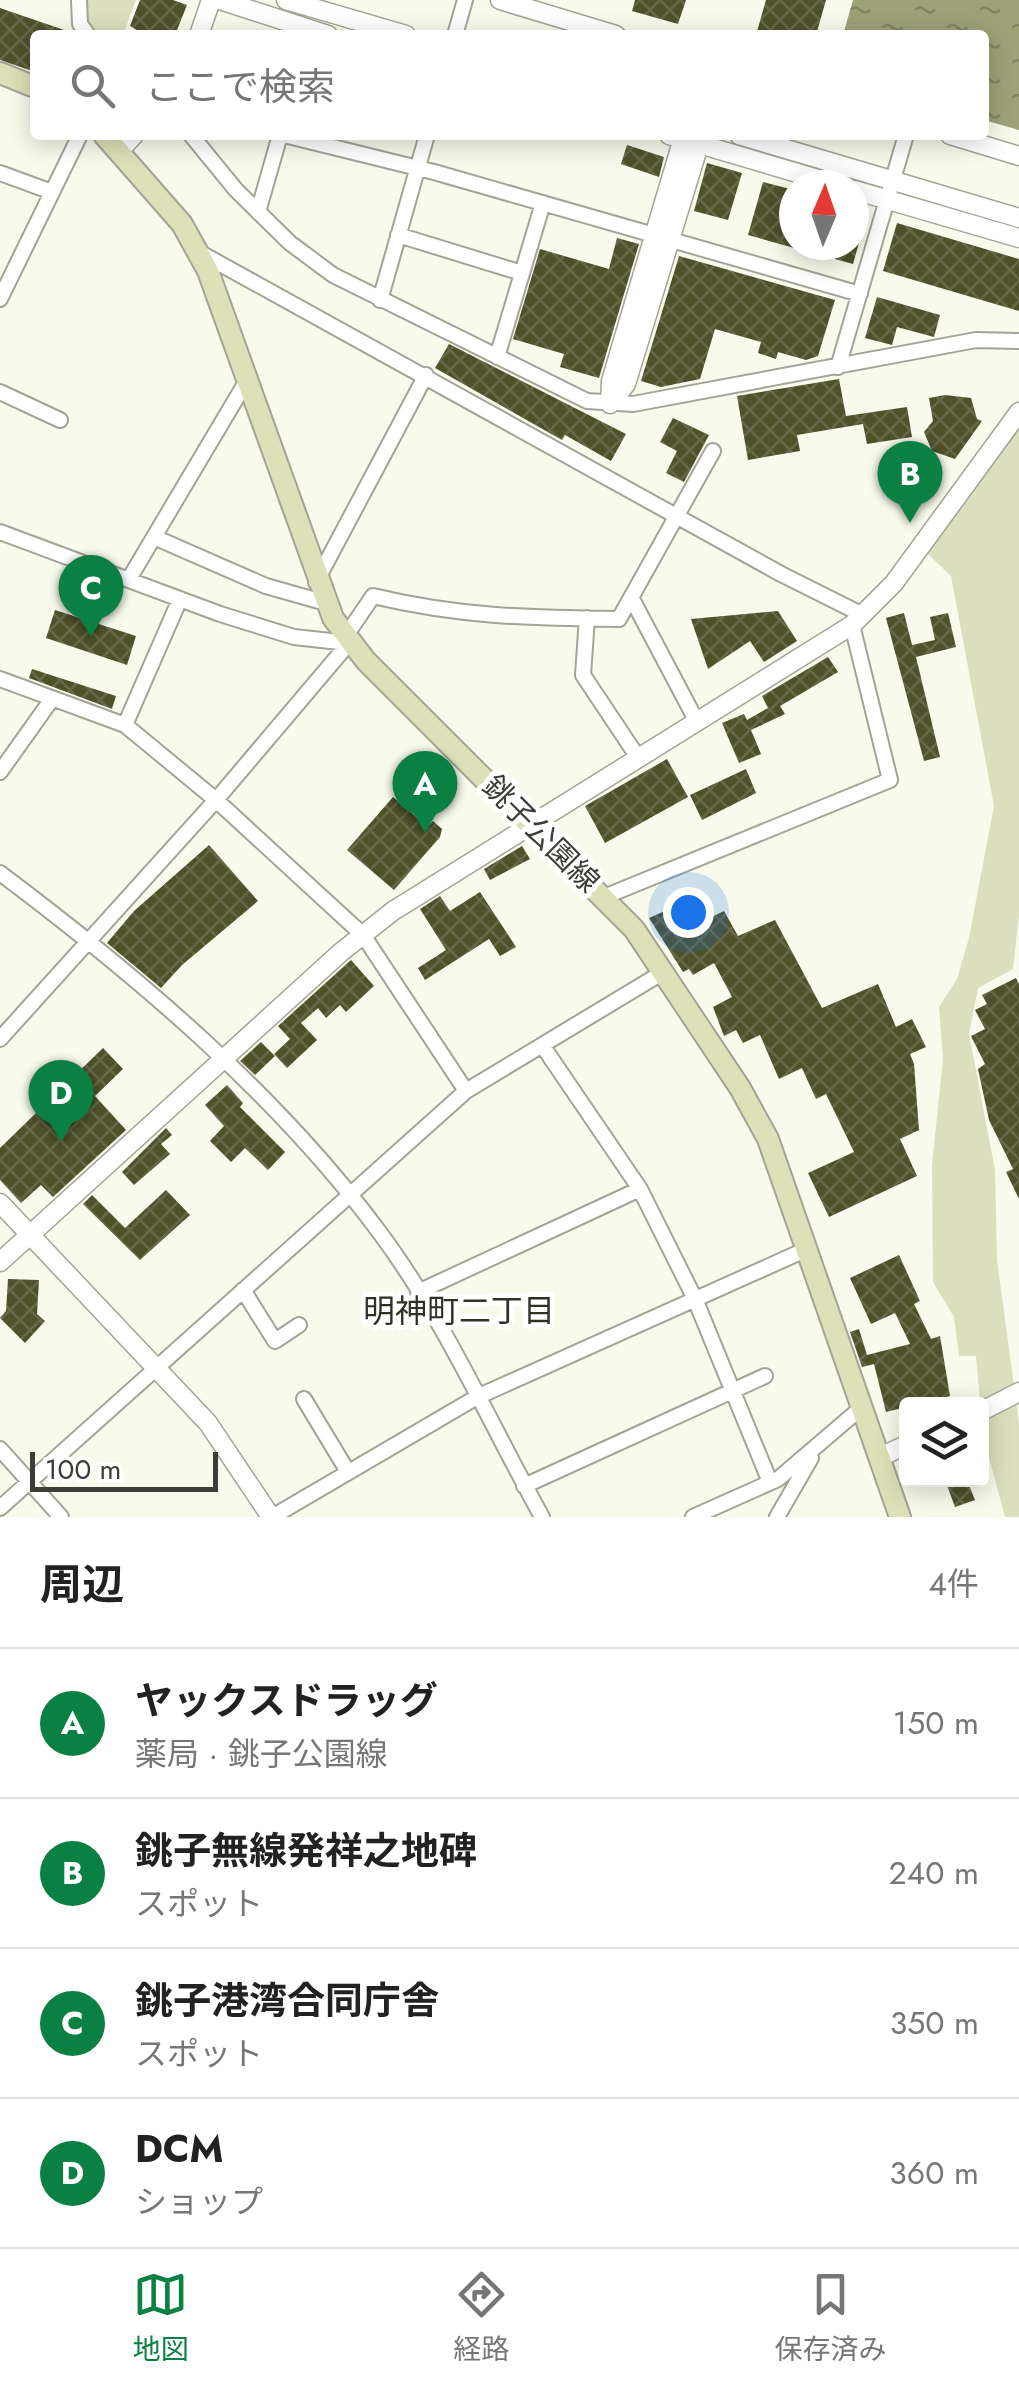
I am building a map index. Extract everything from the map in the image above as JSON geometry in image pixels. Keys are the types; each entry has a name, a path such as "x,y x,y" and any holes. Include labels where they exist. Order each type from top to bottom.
{"main road":[{"path":"0,73 30,85"},
{"name":"銚子公園線","path":"119,140 182,224 197,251 316,582 347,640 604,898 664,971 768,1140 900,1517"}],"street":[{"path":"78,0 80,24 84,30"},
{"path":"201,30 211,0"},
{"path":"220,0 307,30"},
{"path":"286,0 389,30"},
{"path":"456,30 465,0"},
{"path":"500,0 599,30"},
{"path":"0,299 78,140"},
{"path":"196,140 258,212 333,275 572,396 633,404 976,340 1019,342"},
{"path":"258,212 280,140"},
{"path":"302,140 543,203 860,294"},
{"path":"380,300 426,140"},
{"path":"610,404 626,384 686,140"},
{"path":"693,140 790,170"},
{"path":"756,140 1019,218"},
{"path":"838,367 904,140"},
{"path":"966,140 1019,156"},
{"path":"0,173 52,192"},
{"path":"869,194 1019,238"},
{"path":"497,357 543,203"},
{"path":"398,234 522,273"},
{"path":"197,251 675,513 857,620 890,780 604,898"},
{"path":"316,582 426,376"},
{"path":"128,579 246,382"},
{"path":"0,392 60,420"},
{"path":"0,1262 363,935 857,620 894,583 1019,412"},
{"path":"0,1039 216,800 347,640 372,596 445,613 620,618 675,513 688,500 713,451"},
{"path":"0,532 180,600 294,636 347,640"},
{"path":"154,537 266,586 326,603"},
{"path":"632,599 697,722"},
{"path":"125,725 180,600"},
{"path":"587,618 583,675 639,759"},
{"path":"0,679 125,725 216,800 363,935 466,1091"},
{"path":"0,772 52,699"},
{"path":"0,873 91,941 223,1059 350,1194 418,1292 542,1517"},
{"path":"0,1508 466,1091 664,971"},
{"path":"542,1044 640,1188 694,1299 770,1482"},
{"path":"418,1292 640,1188"},
{"path":"0,1204 32,1233 208,1423 271,1517 476,1398 805,1250"},
{"path":"243,1290 275,1340 299,1325"},
{"path":"524,1486 765,1376"},
{"path":"989,1407 1019,1392"},
{"path":"304,1399 348,1472"},
{"path":"693,1517 770,1482 814,1453 861,1408"},
{"path":"880,1457 899,1448"},
{"path":"0,1450 61,1517"},
{"path":"777,1517 814,1453"}],"shaded area":[{"path":"85,0 136,0 125,30 87,27"},
{"path":"1019,428 1019,915 1013,969 978,988 969,1034 995,1170 997,1260 1019,1423 1019,1517 1005,1517 989,1457 989,1397 980,1397 976,1356 959,1356 954,1317 933,1282 932,1165 943,1059 939,1007 957,979 969,938 994,806 951,576 927,553"}],"water":[{"path":"853,0 1019,0 1019,130 989,121 989,30 844,30"}],"building":[{"path":"140,0 173,0 187,5 177,30 137,30 130,26"},
{"path":"635,0 686,0 678,24 632,11"},
{"path":"766,0 826,0 817,30 757,30"},
{"path":"0,8 64,30 30,30 30,70 0,60"},
{"path":"627,145 664,157 659,177 621,164"},
{"path":"707,163 742,173 728,220 694,211"},
{"path":"763,182 779,186 779,244 748,235"},
{"path":"897,223 1019,259 1019,311 883,271"},
{"path":"617,238 639,244 599,378 560,367 564,354 513,339 540,249 609,269"},
{"path":"679,256 835,300 818,356 806,360 778,352 776,359 758,353 761,342 715,329 700,379 661,387 641,381"},
{"path":"877,297 940,315 934,337 897,327 892,345 865,338"},
{"path":"449,344 626,434 611,461 565,435 562,440 435,368"},
{"path":"839,379 846,416 907,407 912,437 867,444 863,424 797,435 800,451 748,460 737,396"},
{"path":"929,398 971,398 977,419 982,421 955,459 932,451 924,432 933,421"},
{"path":"673,418 709,435 684,482 666,473 677,451 660,442"},
{"path":"55,610 136,636 127,665 46,638"},
{"path":"778,611 797,641 764,662 750,641 708,669 691,619"},
{"path":"904,613 912,645 935,640 930,617 948,613 956,647 916,657 940,757 924,761 886,618"},
{"path":"828,657 838,672 780,706 785,714 751,730 761,754 739,763 722,723 744,714 747,720 768,708 762,696"},
{"path":"32,669 116,696 112,709 29,678"},
{"path":"667,759 688,797 605,843 585,806"},
{"path":"746,769 756,793 702,820 690,795"},
{"path":"393,797 428,827 433,821 442,829 440,837 394,890 347,850"},
{"path":"209,845 258,901 182,965 161,988 107,943 134,911"},
{"path":"522,846 530,859 490,880 484,869"},
{"path":"480,892 516,947 500,956 489,939 425,980 418,968 446,950 420,909 440,896 450,911"},
{"path":"676,906 687,929 724,911 738,936 775,920 822,1008 878,984 896,1027 912,1019 926,1047 910,1054 919,1130 900,1139 917,1176 829,1217 808,1173 854,1152 826,1094 816,1099 802,1068 779,1079 760,1035 743,1043 736,1030 724,1036 713,1007 732,997 714,963 693,975 689,969 683,972 649,918"},
{"path":"351,960 374,986 346,1012 340,1005 326,1018 318,1008 301,1023 317,1040 287,1068 274,1054 290,1039 278,1026"},
{"path":"1016,978 1019,1199 1006,1172 1013,1169 989,1120 978,1069 985,1064 971,1036 985,1029 975,1010 987,1004 982,995"},
{"path":"261,1042 275,1056 255,1075 240,1061"},
{"path":"103,1048 123,1069 95,1096 126,1130 53,1197 41,1185 21,1203 0,1180 0,1148"},
{"path":"227,1085 243,1103 240,1107 285,1152 268,1170 245,1148 231,1162 210,1141 224,1126 205,1105"},
{"path":"166,1128 172,1135 161,1144 170,1154 134,1185 122,1172"},
{"path":"166,1190 190,1215 140,1260 83,1204 92,1195 125,1228"},
{"path":"899,1255 920,1301 914,1304 931,1339 940,1336 950,1396 899,1397 899,1409 886,1412 874,1364 862,1367 850,1332 859,1329 867,1355 910,1344 895,1313 871,1324 850,1278"},
{"path":"8,1279 39,1280 37,1314 45,1321 25,1343 0,1318 6,1311"},
{"path":"948,1487 970,1487 975,1500 955,1507"}],"place":[{"name":"銚子無線発祥之地碑","path":"910,523"},
{"name":"銚子港湾合同庁舎","path":"91,637"},
{"name":"ヤックスドラッグ","path":"425,833"},
{"name":"DCM","path":"61,1142"}],"district":[{"name":"明神町二丁目","path":"459,1311"}]}
